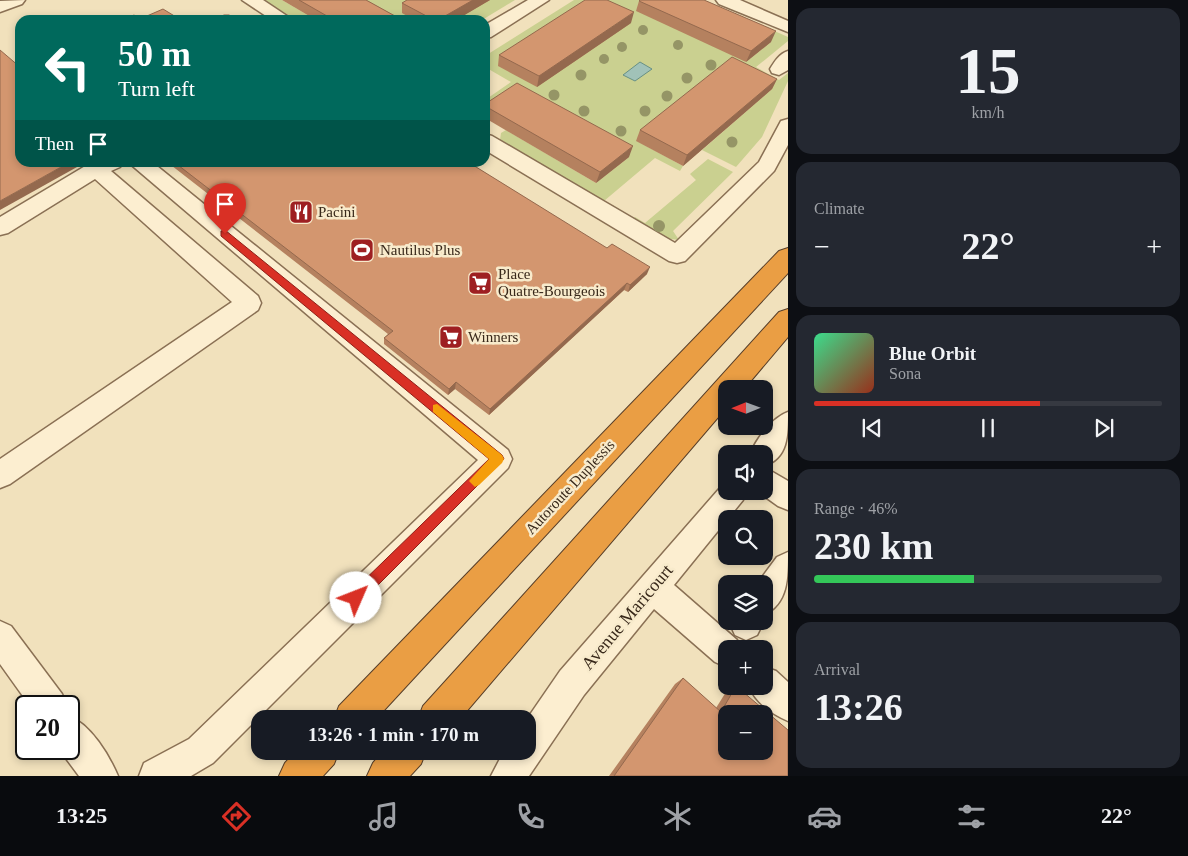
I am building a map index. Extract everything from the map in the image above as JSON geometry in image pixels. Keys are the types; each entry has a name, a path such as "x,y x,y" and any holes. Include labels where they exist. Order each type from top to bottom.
{"highway":[{"name":"Autoroute Duplessis","path":"360,710 788,257"},
{"path":"734,380 788,319"},
{"path":"444,710 718,398"},
{"path":"298,776 313,760"},
{"path":"386,776 400,760"}],"street":[{"path":"0,7 16,0"},
{"path":"251,0 276,15"},
{"path":"490,30 540,0"},
{"path":"725,0 788,27"},
{"path":"749,10 763,7 788,9"},
{"path":"490,144 676,255 767,166 788,125"},
{"path":"0,227 102,167"},
{"path":"144,167 498,459 200,751 157,776"},
{"path":"771,445 788,424"},
{"path":"773,486 788,497"},
{"name":"Avenue Maricourt","path":"536,735 572,683 725,500"},
{"path":"773,588 788,568"},
{"path":"653,586 718,643"},
{"path":"0,637 42,695"},
{"path":"773,691 788,704"},
{"path":"80,748 100,776"},
{"path":"509,776 519,760"}],"lane":[{"path":"0,475 249,303 105,167"}],"green space":[{"path":"263,0 282,0 308,15 288,15"},
{"path":"347,0 515,0 490,15 374,15"},
{"path":"574,0 652,0 746,62 771,42 676,0 704,0 788,37 788,41 756,67 779,80 788,73 788,81 762,137 736,167 702,150 772,89 637,141 683,166 680,171 655,158 604,201 500,140 501,133 506,130 596,183 629,157 490,115 490,97 511,82 490,70 490,53"},
{"path":"708,159 733,172 673,231 679,240 664,238 633,219 635,217 645,223 696,180 690,174"}],"water":[{"path":"640,62 652,69 635,81 623,75"}],"building":[{"path":"299,0 366,0 393,15 325,15"},
{"path":"407,0 473,0 447,15 425,15 402,3"},
{"path":"585,0 607,0 634,12 539,76 499,55"},
{"path":"640,0 704,0 776,31 751,51"},
{"path":"163,9 173,15 149,15"},
{"path":"0,50 15,63 15,167 61,167 0,201"},
{"path":"732,57 777,79 687,155 640,130"},
{"path":"517,83 633,146 600,172 490,109 490,101"},
{"name":"Place Quatre-Bourgeois","path":"180,167 476,167 607,248 612,244 650,267 630,285 627,283 490,409 456,382 449,389 384,338 393,331"},
{"path":"683,678 718,709 718,760 773,760 773,717 788,730 788,776 614,776"},
{"path":"731,695 747,695 758,705 725,705"}],"slow traffic":[{"path":"437,409 498,459 475,481"}],"place":[{"name":"Pacini","path":"301,212"},
{"name":"Nautilus Plus","path":"362,250"},
{"name":"Place Quatre-Bourgeois","path":"480,283"},
{"name":"Winners","path":"451,337"}],"route":[{"path":"225,234 498,459 356,598"}]}
